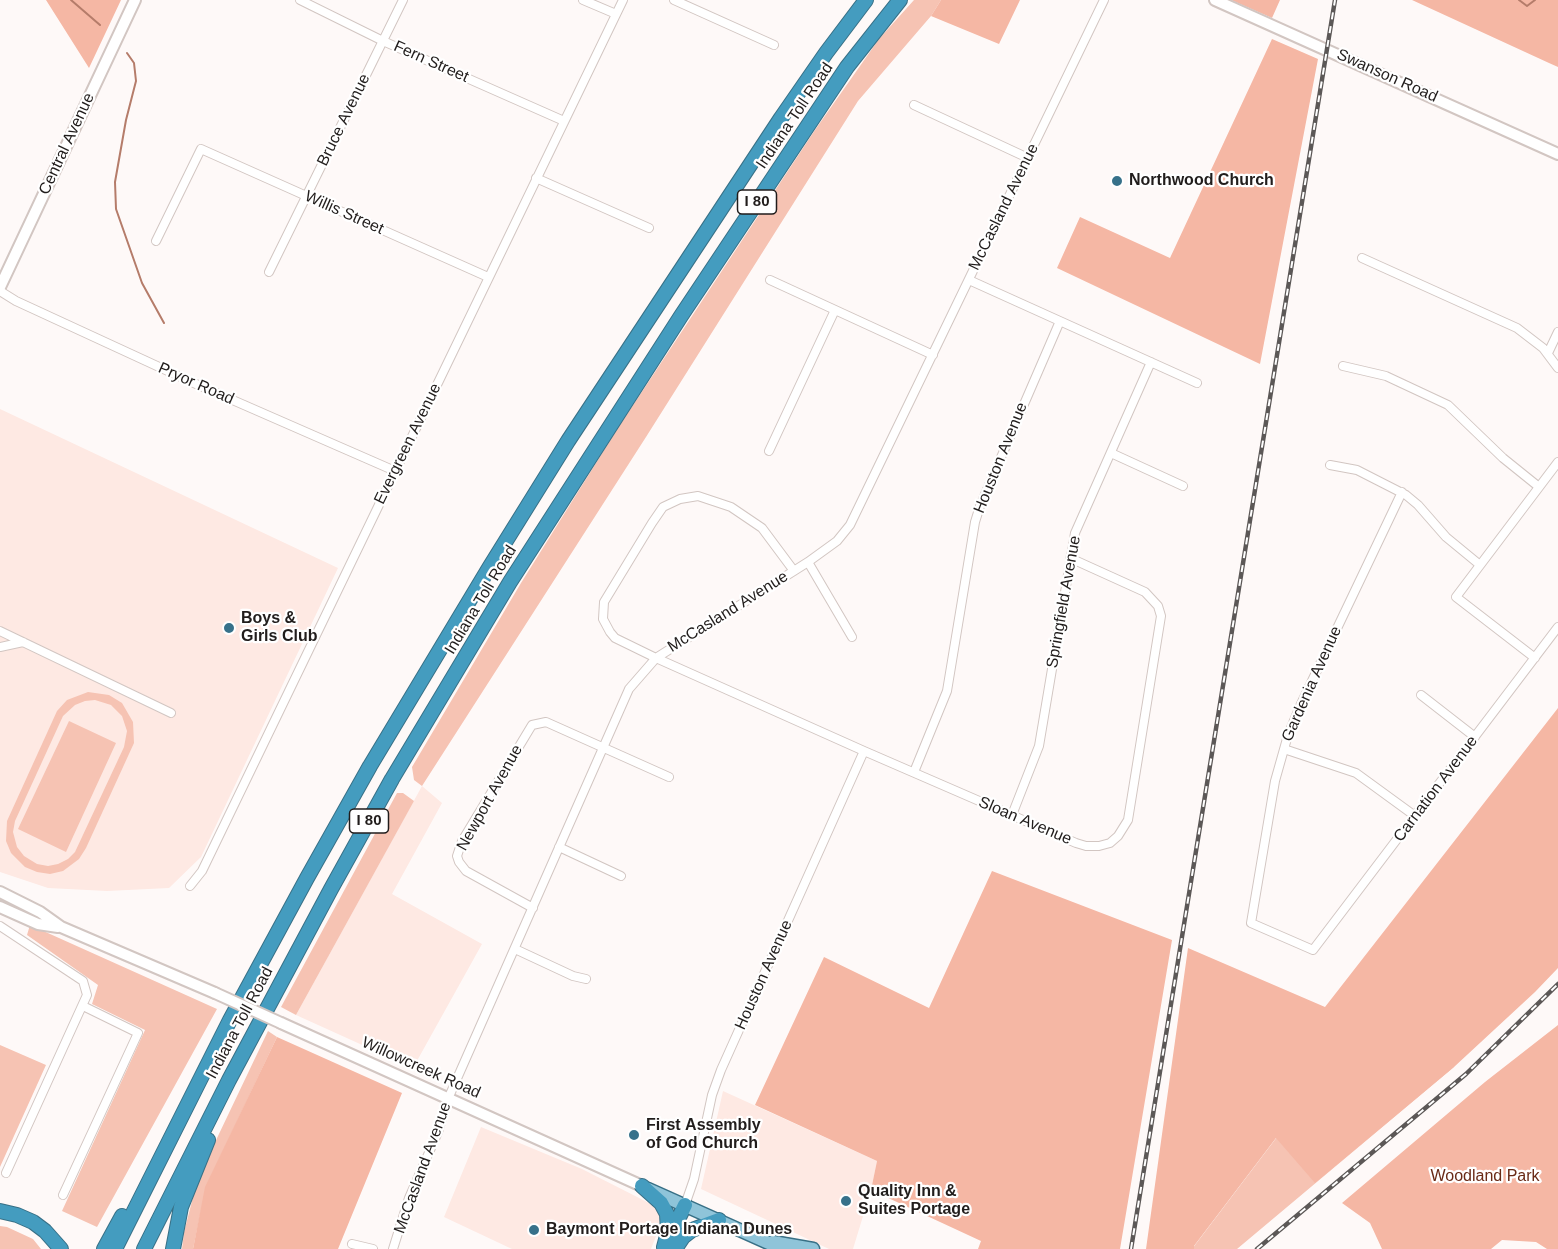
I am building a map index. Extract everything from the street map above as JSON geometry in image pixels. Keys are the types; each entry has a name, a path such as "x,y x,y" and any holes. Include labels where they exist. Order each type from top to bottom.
{"highway":[{"name":"Indiana Toll Road","path":"115,1249 186,1105 307,878 370,766 489,568 568,441 781,118 866,0"},
{"name":"Indiana Toll Road","path":"144,1249 288,967 392,779 510,582 681,316 847,67 900,0"},
{"path":"173,1249 181,1207 219,1115 229,1080"},
{"path":"104,1249 148,1166 186,1105"},
{"path":"642,1186 661,1203 667,1214 669,1249"},
{"path":"669,1249 685,1205"},
{"path":"0,1211 33,1222 45,1231 61,1249"},
{"path":"0,1220 27,1229 51,1249"},
{"path":"669,1249 692,1230 719,1220"}],"main road":[{"name":"Central Avenue","path":"0,289 135,0"},
{"name":"Swanson Road","path":"1215,0 1558,154"},
{"name":"Willowcreek Road","path":"0,892 40,912 61,927 215,993 782,1249"},
{"name":"Willowcreek Road","path":"0,906 38,924 61,927"},
{"path":"771,1245 813,1249"}],"street":[{"name":"Fern Street","path":"300,0 383,41 564,122"},
{"name":"Bruce Avenue","path":"269,272 403,0"},
{"path":"583,0 616,14"},
{"name":"Evergreen Avenue","path":"189,886 202,871 623,0"},
{"path":"674,0 774,45"},
{"name":"McCasland Avenue","path":"393,1249 409,1198 438,1132 448,1098 629,689 656,658 808,562 837,541 850,525 1104,0"},
{"path":"914,105 1028,158"},
{"name":"Willis Street","path":"156,241 201,149 488,277"},
{"path":"536,178 648,228"},
{"path":"1362,258 1511,325 1529,336 1548,353 1558,368"},
{"path":"770,280 933,355"},
{"path":"969,280 1197,383"},
{"name":"Pryor Road","path":"0,289 16,301 395,471"},
{"path":"769,451 835,310"},
{"name":"Houston Avenue","path":"914,772 948,691 975,522 980,506 1060,321"},
{"path":"1548,353 1558,332"},
{"name":"Springfield Avenue","path":"1012,815 1039,746 1076,533 1151,362"},
{"path":"1343,366 1386,376 1448,405 1503,458 1539,487"},
{"path":"1111,453 1183,486"},
{"path":"1535,658 1456,597 1558,462"},
{"path":"1330,465 1357,470 1402,492 1418,505 1453,543 1480,565"},
{"name":"Gardenia Avenue","path":"1313,950 1251,923 1275,781 1301,704 1402,492"},
{"name":"Sloan Avenue","path":"794,571 762,528 730,507 698,496 680,499 663,507 607,596 602,607 603,619 615,638 656,658 1012,815 1086,846 1099,846 1110,843 1119,836 1128,820 1161,616 1158,606 1145,592 1070,558"},
{"path":"808,562 852,637"},
{"name":"Carnation Avenue","path":"1313,950 1558,627"},
{"path":"0,631 171,713"},
{"path":"0,647 23,642"},
{"path":"1421,695 1475,737"},
{"name":"Newport Avenue","path":"533,908 466,871 459,862 459,849 532,724 546,722 603,747"},
{"path":"603,747 669,777"},
{"path":"1284,749 1356,773 1415,816"},
{"name":"Houston Avenue","path":"685,1205 694,1179 712,1095 721,1070 864,751"},
{"path":"559,847 621,876"},
{"path":"0,926 83,981 87,995 84,1006 6,1173"},
{"path":"515,949 573,976 586,979"},
{"path":"63,1195 138,1033 84,1006"},
{"path":"352,1244 373,1249"}],"shaded area":[{"path":"914,0 941,0 931,16 858,101 422,786 414,780 412,767 521,583 616,431 815,130 879,39"},
{"path":"0,409 338,568 201,857 169,888 107,891 48,888 0,872"},
{"path":"88,692 109,695 122,703 133,722 134,743 79,859 63,871 50,874 25,867 11,853 6,841 7,821 57,711 67,700","holes":["95,700 111,705 122,716 127,731 124,747 75,852 58,864 48,866 37,864 24,856 17,847 13,832 15,821 63,716 75,705 85,701"]},
{"path":"69,721 116,743 66,852 18,829"},
{"path":"422,786 442,803 392,894 482,944 413,1068 296,1015"},
{"path":"397,793 403,793 414,801 296,1015 281,1007"},
{"path":"30,925 217,1009 97,1227 62,1211 145,1030 92,1004 98,985 27,935"},
{"path":"1362,1025 1454,1067 1237,1249 1192,1249"},
{"path":"268,1031 277,1037 206,1187 193,1249 182,1249 198,1178"},
{"path":"0,1045 46,1065 0,1167"},
{"path":"723,1091 877,1161 871,1190 853,1249 829,1249 701,1189"},
{"path":"481,1127 582,1169 649,1203 659,1211 660,1226 651,1249 512,1249 444,1217"},
{"path":"0,1226 33,1239 41,1249 0,1249"}],"green space":[{"path":"46,0 121,0 89,68"},
{"path":"941,0 1020,0 999,44 931,16"},
{"path":"1231,0 1280,0 1272,18"},
{"path":"1412,0 1558,0 1558,67 1549,63"},
{"path":"1272,39 1318,59 1260,364 1057,268 1080,217 1170,258"},
{"path":"1558,708 1558,968 1454,1067 1315,1183 1276,1138 1194,1249 1146,1249 1188,948 1325,1007"},
{"path":"992,871 1172,940 1120,1249 978,1249 981,1241 871,1190 877,1161 755,1105 824,957 929,1008"},
{"name":"Woodland Park","path":"1558,1025 1558,1249 1547,1249 1536,1242 1502,1240 1491,1249 1382,1249 1370,1223 1342,1203 1485,1082"},
{"path":"277,1037 402,1093 338,1249 193,1249 205,1187"}],"waterway":[{"path":"71,0 100,25"},
{"path":"1519,0 1527,6 1535,0"},
{"path":"127,53 134,63 136,81 126,120 115,182 116,209 142,283 164,323"}],"railway":[{"path":"1131,1249 1335,0"},
{"path":"1257,1249 1466,1074 1558,984"}],"place":[{"name":"Northwood Church","path":"1117,181"},
{"name":"Boys & Girls Club","path":"229,628"},
{"name":"First Assembly of God Church","path":"634,1135"},
{"name":"Quality Inn & Suites Portage","path":"846,1201"},
{"name":"Baymont Portage Indiana Dunes","path":"534,1230"}]}
